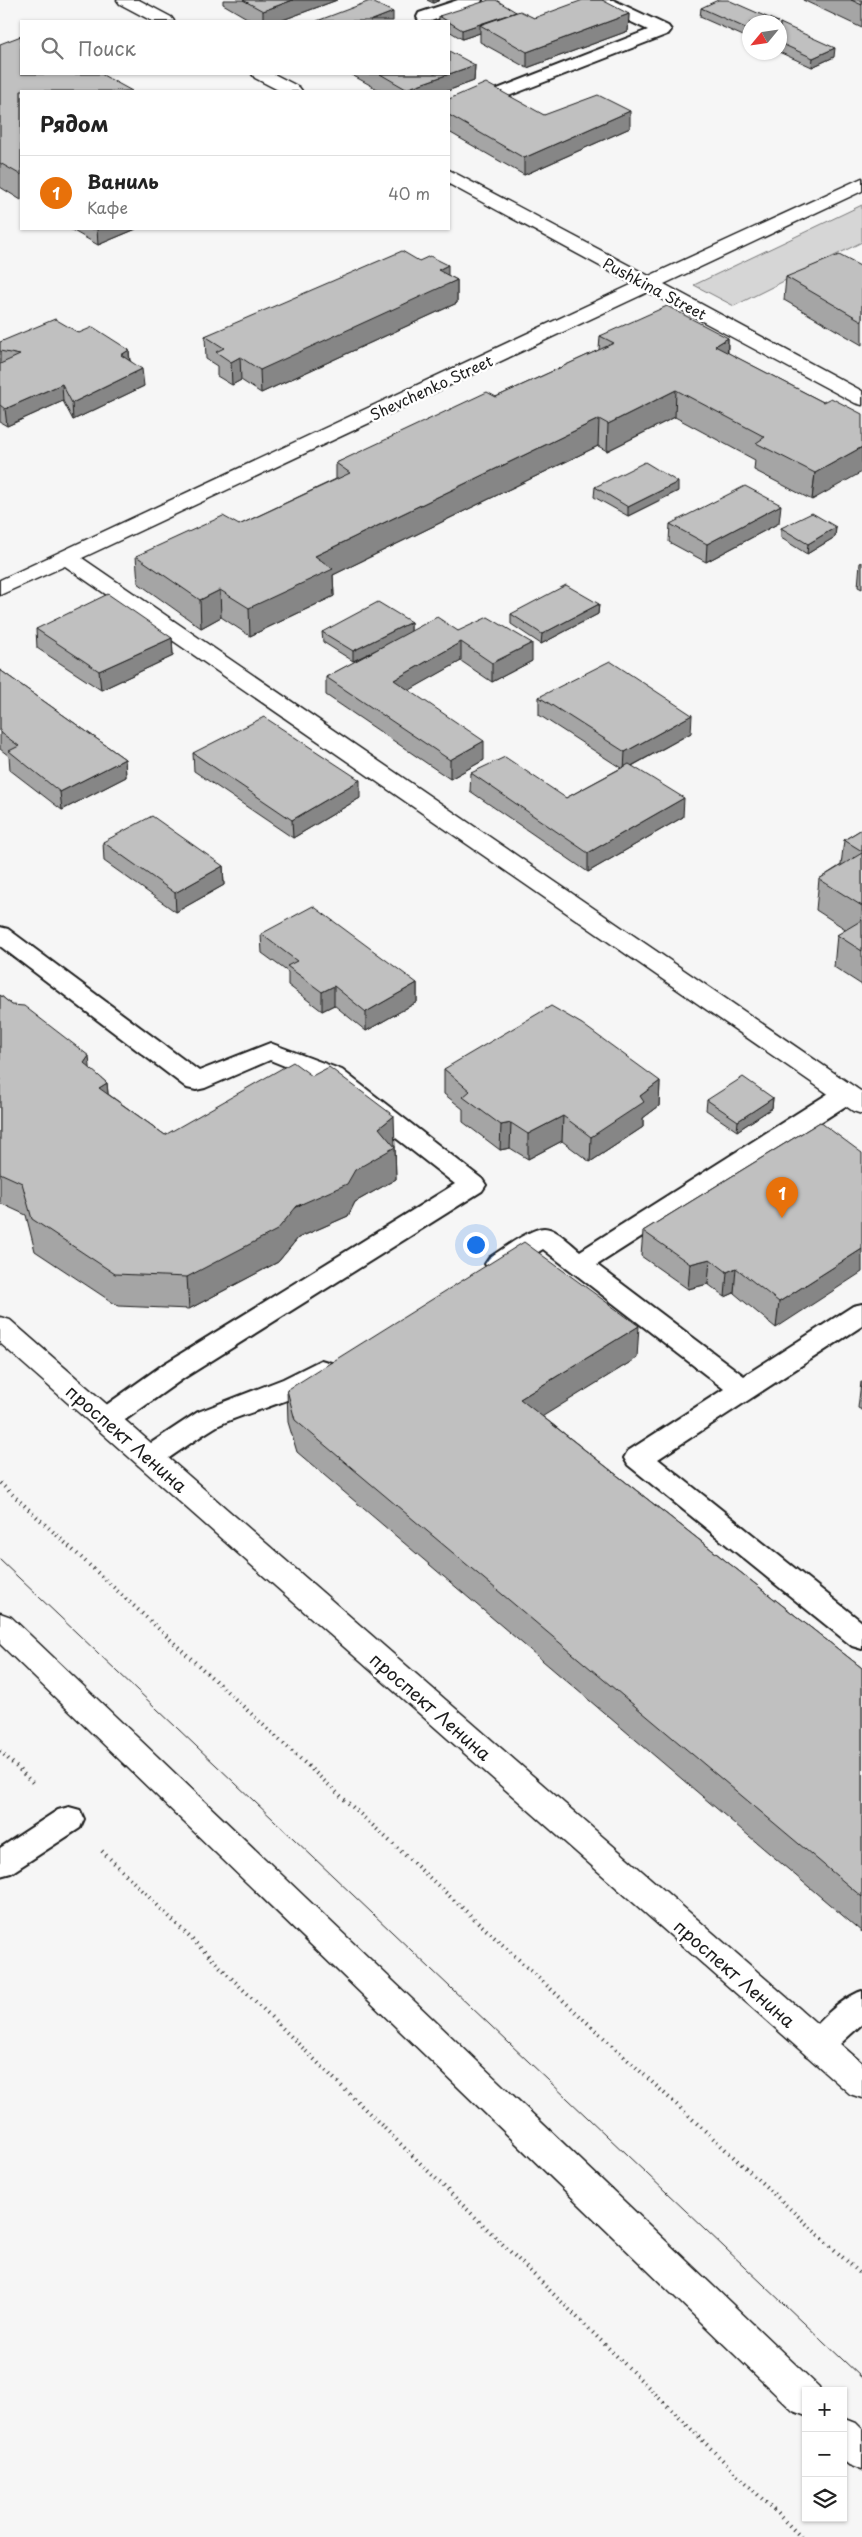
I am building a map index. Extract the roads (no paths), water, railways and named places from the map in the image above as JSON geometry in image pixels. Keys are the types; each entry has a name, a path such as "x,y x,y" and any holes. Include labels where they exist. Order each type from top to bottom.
{"street":[{"path":"126,0 163,20"},
{"path":"264,75 292,90"},
{"name":"Pushkina Street","path":"450,177 862,400"},
{"name":"Shevchenko Street","path":"0,588 862,184"},
{"path":"66,557 854,1099"},
{"name":"проспект Ленина","path":"0,1327 862,2084"},
{"path":"0,1625 802,2395"},
{"path":"847,2439 862,2453"}],"lane":[{"path":"425,17 474,0"},
{"path":"450,114 662,30 600,0"},
{"path":"0,934 196,1082 270,1050 333,1076 473,1185 174,1371 106,1420"},
{"path":"579,1264 854,1099"},
{"path":"477,1277 544,1237 743,1390"},
{"path":"862,1313 638,1458 862,1638"},
{"path":"149,1458 208,1419 293,1386 344,1356"},
{"path":"0,1864 69,1819"},
{"path":"817,2044 862,2004"}],"tram line":[{"path":"0,1560 862,2378"}],"place":[{"name":"Ваниль","path":"782,1218"}]}
